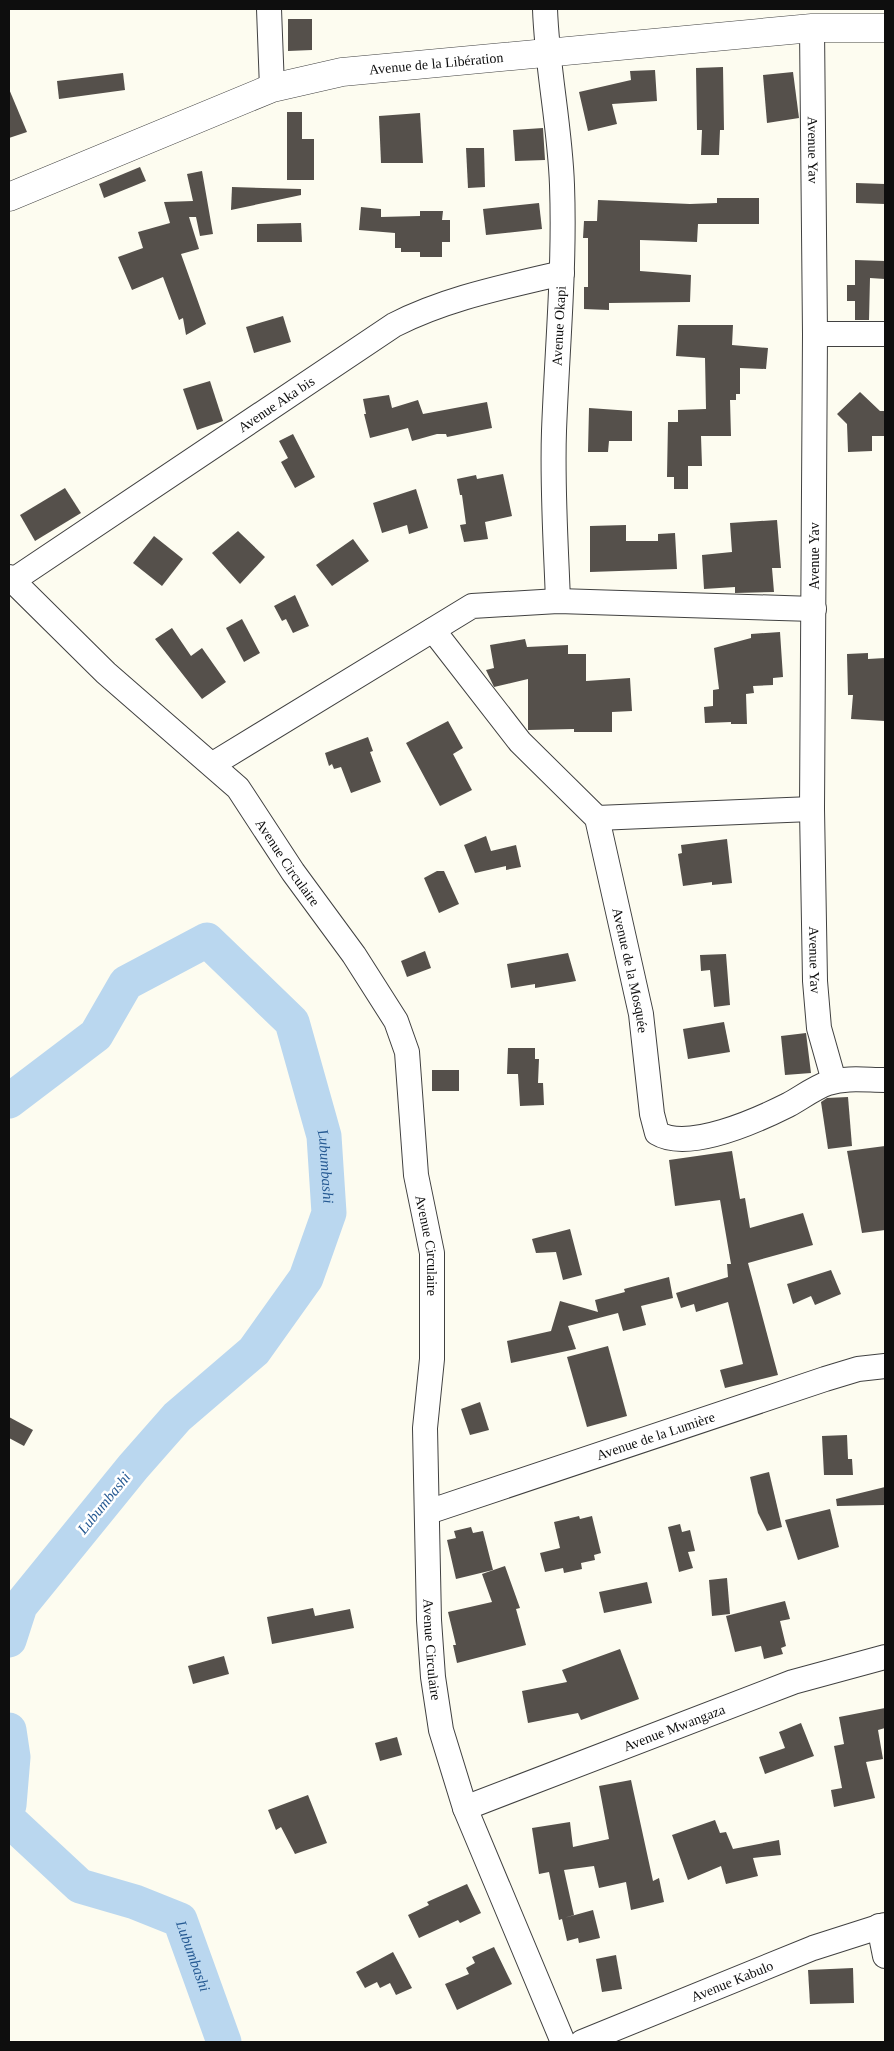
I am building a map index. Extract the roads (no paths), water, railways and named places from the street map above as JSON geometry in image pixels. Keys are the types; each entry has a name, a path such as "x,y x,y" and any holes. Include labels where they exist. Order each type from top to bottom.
{"street":[{"path":"269,9 272,88"},
{"name":"Avenue Okapi","path":"544,9 546,51 557,117 562,187 562,273 554,441 558,601"},
{"name":"Avenue de la Libération","path":"9,197 272,88 342,72 546,51 812,28 885,28"},
{"name":"Avenue Yav","path":"812,28 815,334 812,809 818,1012 823,1047 834,1081"},
{"name":"Avenue Aka bis","path":"10,579 394,325 418,313 458,298 562,273"},
{"path":"815,334 885,334"},
{"name":"Avenue Circulaire","path":"10,579 106,672 213,764 247,798 293,872 354,955 396,1021 407,1052 416,1175 432,1253 432,1349 425,1428 429,1620 433,1677 441,1730 466,1808 563,2042"},
{"path":"213,764 468,608 479,605 558,601 814,609"},
{"path":"433,630 520,742 596,818 812,809"},
{"name":"Avenue de la Mosquée","path":"596,818 641,1014 652,1114 657,1133 673,1140 688,1139 734,1128 770,1114 834,1081 852,1079 885,1080"},
{"name":"Avenue de la Lumière","path":"428,1512 825,1379 858,1370 885,1366"},
{"name":"Avenue Mwangaza","path":"466,1808 793,1682 885,1656"},
{"path":"882,1926 885,1956"},
{"name":"Avenue Kabulo","path":"582,2042 814,1948 882,1926"}],"waterway":[{"name":"Lubumbashi","path":"9,1101 96,1035 126,983 207,940 292,1022 324,1136 329,1213 306,1278 254,1351 177,1417 133,1467 20,1606 9,1640"},
{"name":"Lubumbashi","path":"9,1730 13,1757 9,1805"},
{"name":"Lubumbashi","path":"9,1820 80,1886 135,1902 180,1920 224,2042"}]}
